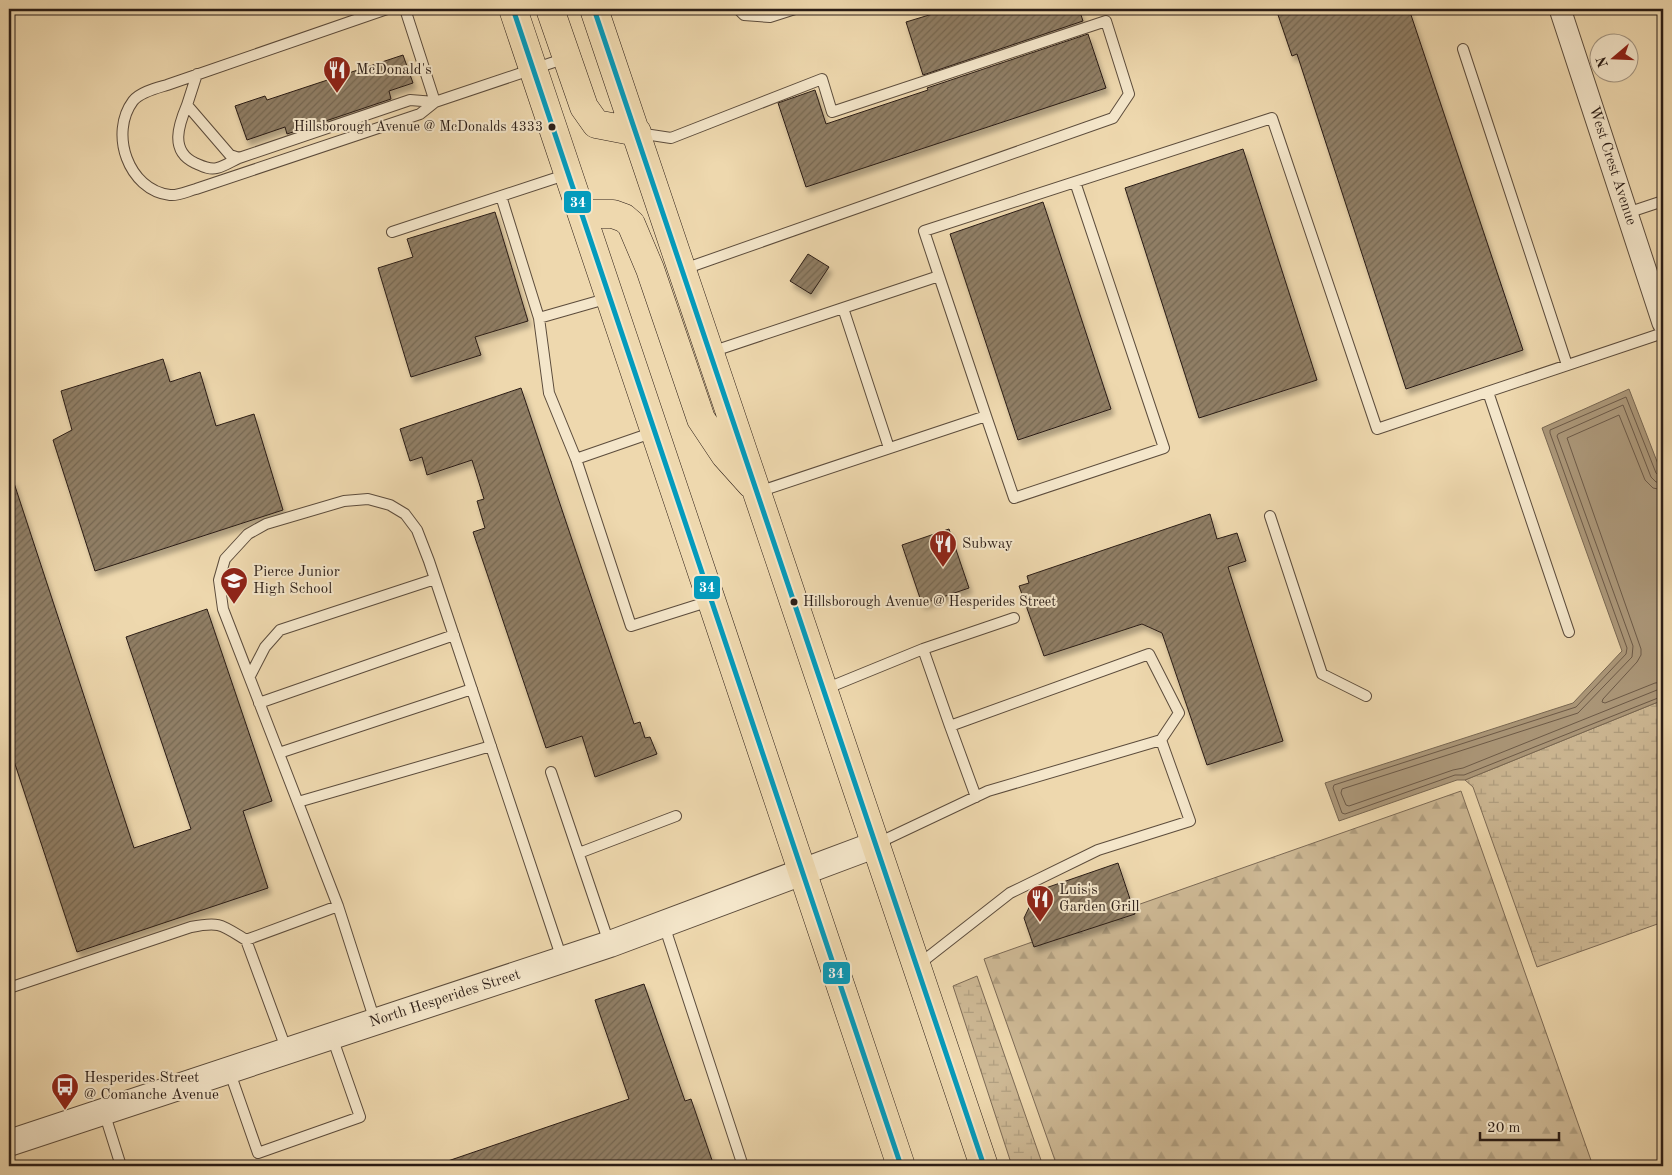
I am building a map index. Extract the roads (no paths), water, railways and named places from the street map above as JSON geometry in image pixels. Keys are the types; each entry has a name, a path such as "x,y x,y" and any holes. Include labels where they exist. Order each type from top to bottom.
{"main road":[{"path":"513,9 901,1166"},
{"path":"550,9 584,107 596,124 637,132"},
{"path":"594,9 984,1166"},
{"path":"582,214 613,214 624,218 631,224 650,269 701,420 725,455 758,492"}],"street":[{"name":"West Crest Avenue","path":"1560,9 1663,323"},
{"name":"North Hesperides Street","path":"9,1143 610,944 877,844"}],"lane":[{"path":"387,9 148,91 134,100 123,120 123,144 130,165 144,184 158,192 171,195 196,190 420,114 435,102 567,57"},
{"path":"405,9 435,102"},
{"path":"738,9 744,15 770,17 795,9"},
{"path":"637,132 671,138 822,80 832,112 1106,21 1129,94 1113,118 683,269"},
{"path":"1463,49 1568,364"},
{"path":"197,74 179,126 178,142 183,154 189,161 205,168 217,168 239,158 410,100 435,102"},
{"path":"187,104 230,155 239,158"},
{"path":"1075,182 1164,448 1014,498 924,231 1272,118 1378,429 1663,333"},
{"path":"392,232 568,174"},
{"path":"501,196 538,318 549,393 576,459 631,626 711,600"},
{"path":"1627,213 1663,201"},
{"path":"711,352 939,276"},
{"path":"538,318 610,298"},
{"path":"843,308 890,448"},
{"path":"1488,392 1568,632"},
{"path":"758,492 986,416"},
{"path":"576,459 655,432"},
{"path":"375,1022 338,906 223,609 219,580 225,558 248,534 266,524 344,501 368,499 390,505 405,514 417,530 454,635 562,960"},
{"path":"1270,516 1322,674 1366,696"},
{"path":"250,676 265,647 280,630 435,580"},
{"path":"824,689 923,649 1014,618"},
{"path":"260,703 454,635"},
{"path":"923,649 976,797"},
{"path":"877,844 988,791 1161,740 1179,713 1149,654 950,726"},
{"path":"279,753 472,689"},
{"path":"917,966 1010,893 1098,850 1190,821 1161,740"},
{"path":"298,802 490,746"},
{"path":"551,772 610,944"},
{"path":"579,853 676,816"},
{"path":"246,940 338,906"},
{"path":"9,988 190,926 222,924 246,940 287,1052"},
{"path":"663,924 743,1166"},
{"path":"230,1070 258,1153 360,1117 332,1036"},
{"path":"104,1111 121,1166"}],"water":[{"path":"1629,389 1663,477 1663,700 1465,780 1457,780 1339,821 1325,783 1573,703 1622,651 1542,428"}],"place":[{"name":"McDonald's","path":"337,94"},
{"name":"Hillsborough Avenue @ McDonalds 4333","path":"552,127"},
{"name":"Subway","path":"943,568"},
{"name":"Hillsborough Avenue @ Hesperides Street","path":"794,602"},
{"name":"Pierce Junior High School","path":"234,605"},
{"name":"Luis's Garden Grill","path":"1040,923"},
{"name":"Hesperides Street @ Comanche Avenue","path":"65,1111"}]}
